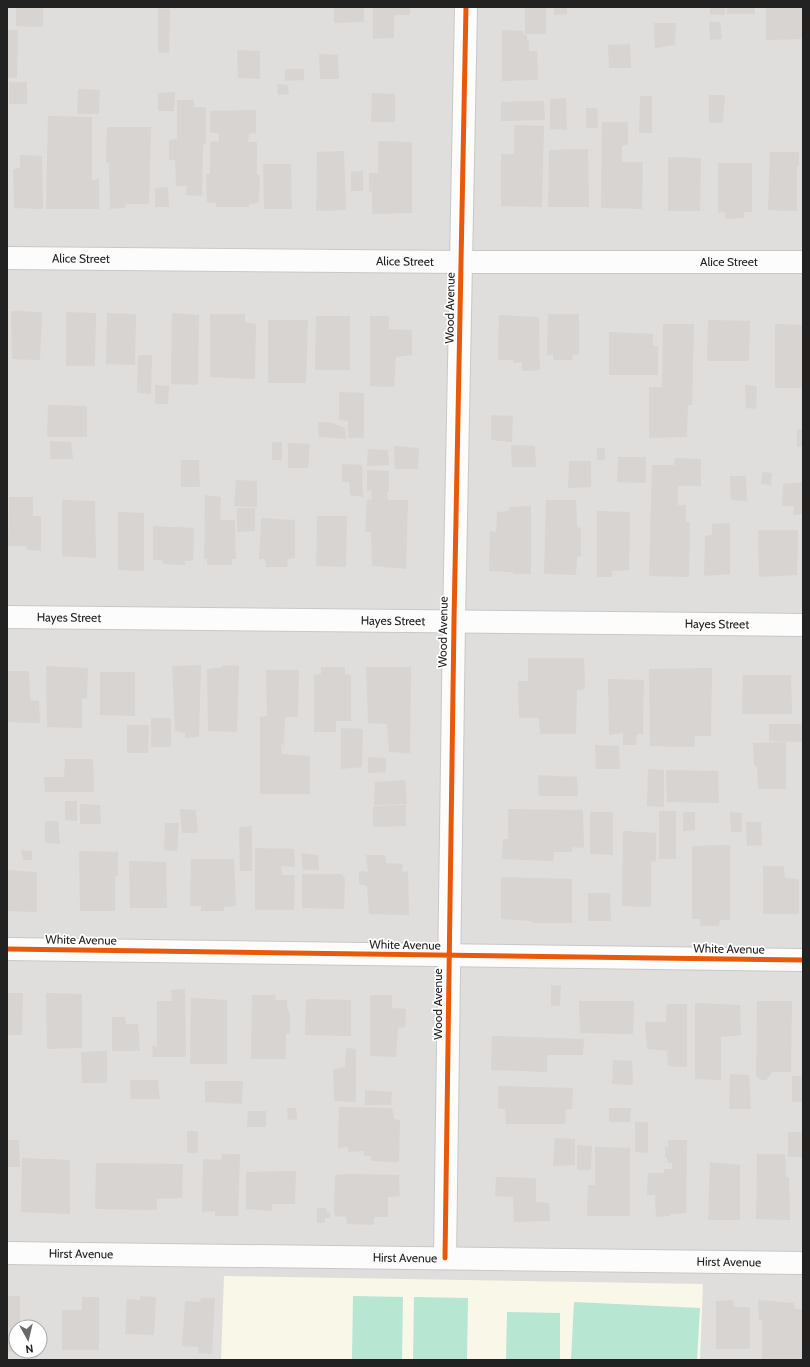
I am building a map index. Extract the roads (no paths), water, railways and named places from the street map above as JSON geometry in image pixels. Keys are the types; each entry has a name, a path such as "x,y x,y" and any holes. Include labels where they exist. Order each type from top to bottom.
{"street":[{"name":"Wood Avenue","path":"445,1258 448,956 466,7"},
{"name":"Alice Street","path":"7,258 461,262 803,262"},
{"name":"Hayes Street","path":"7,617 803,625"},
{"name":"White Avenue","path":"7,949 803,960"},
{"name":"Hirst Avenue","path":"7,1253 803,1263"}]}
